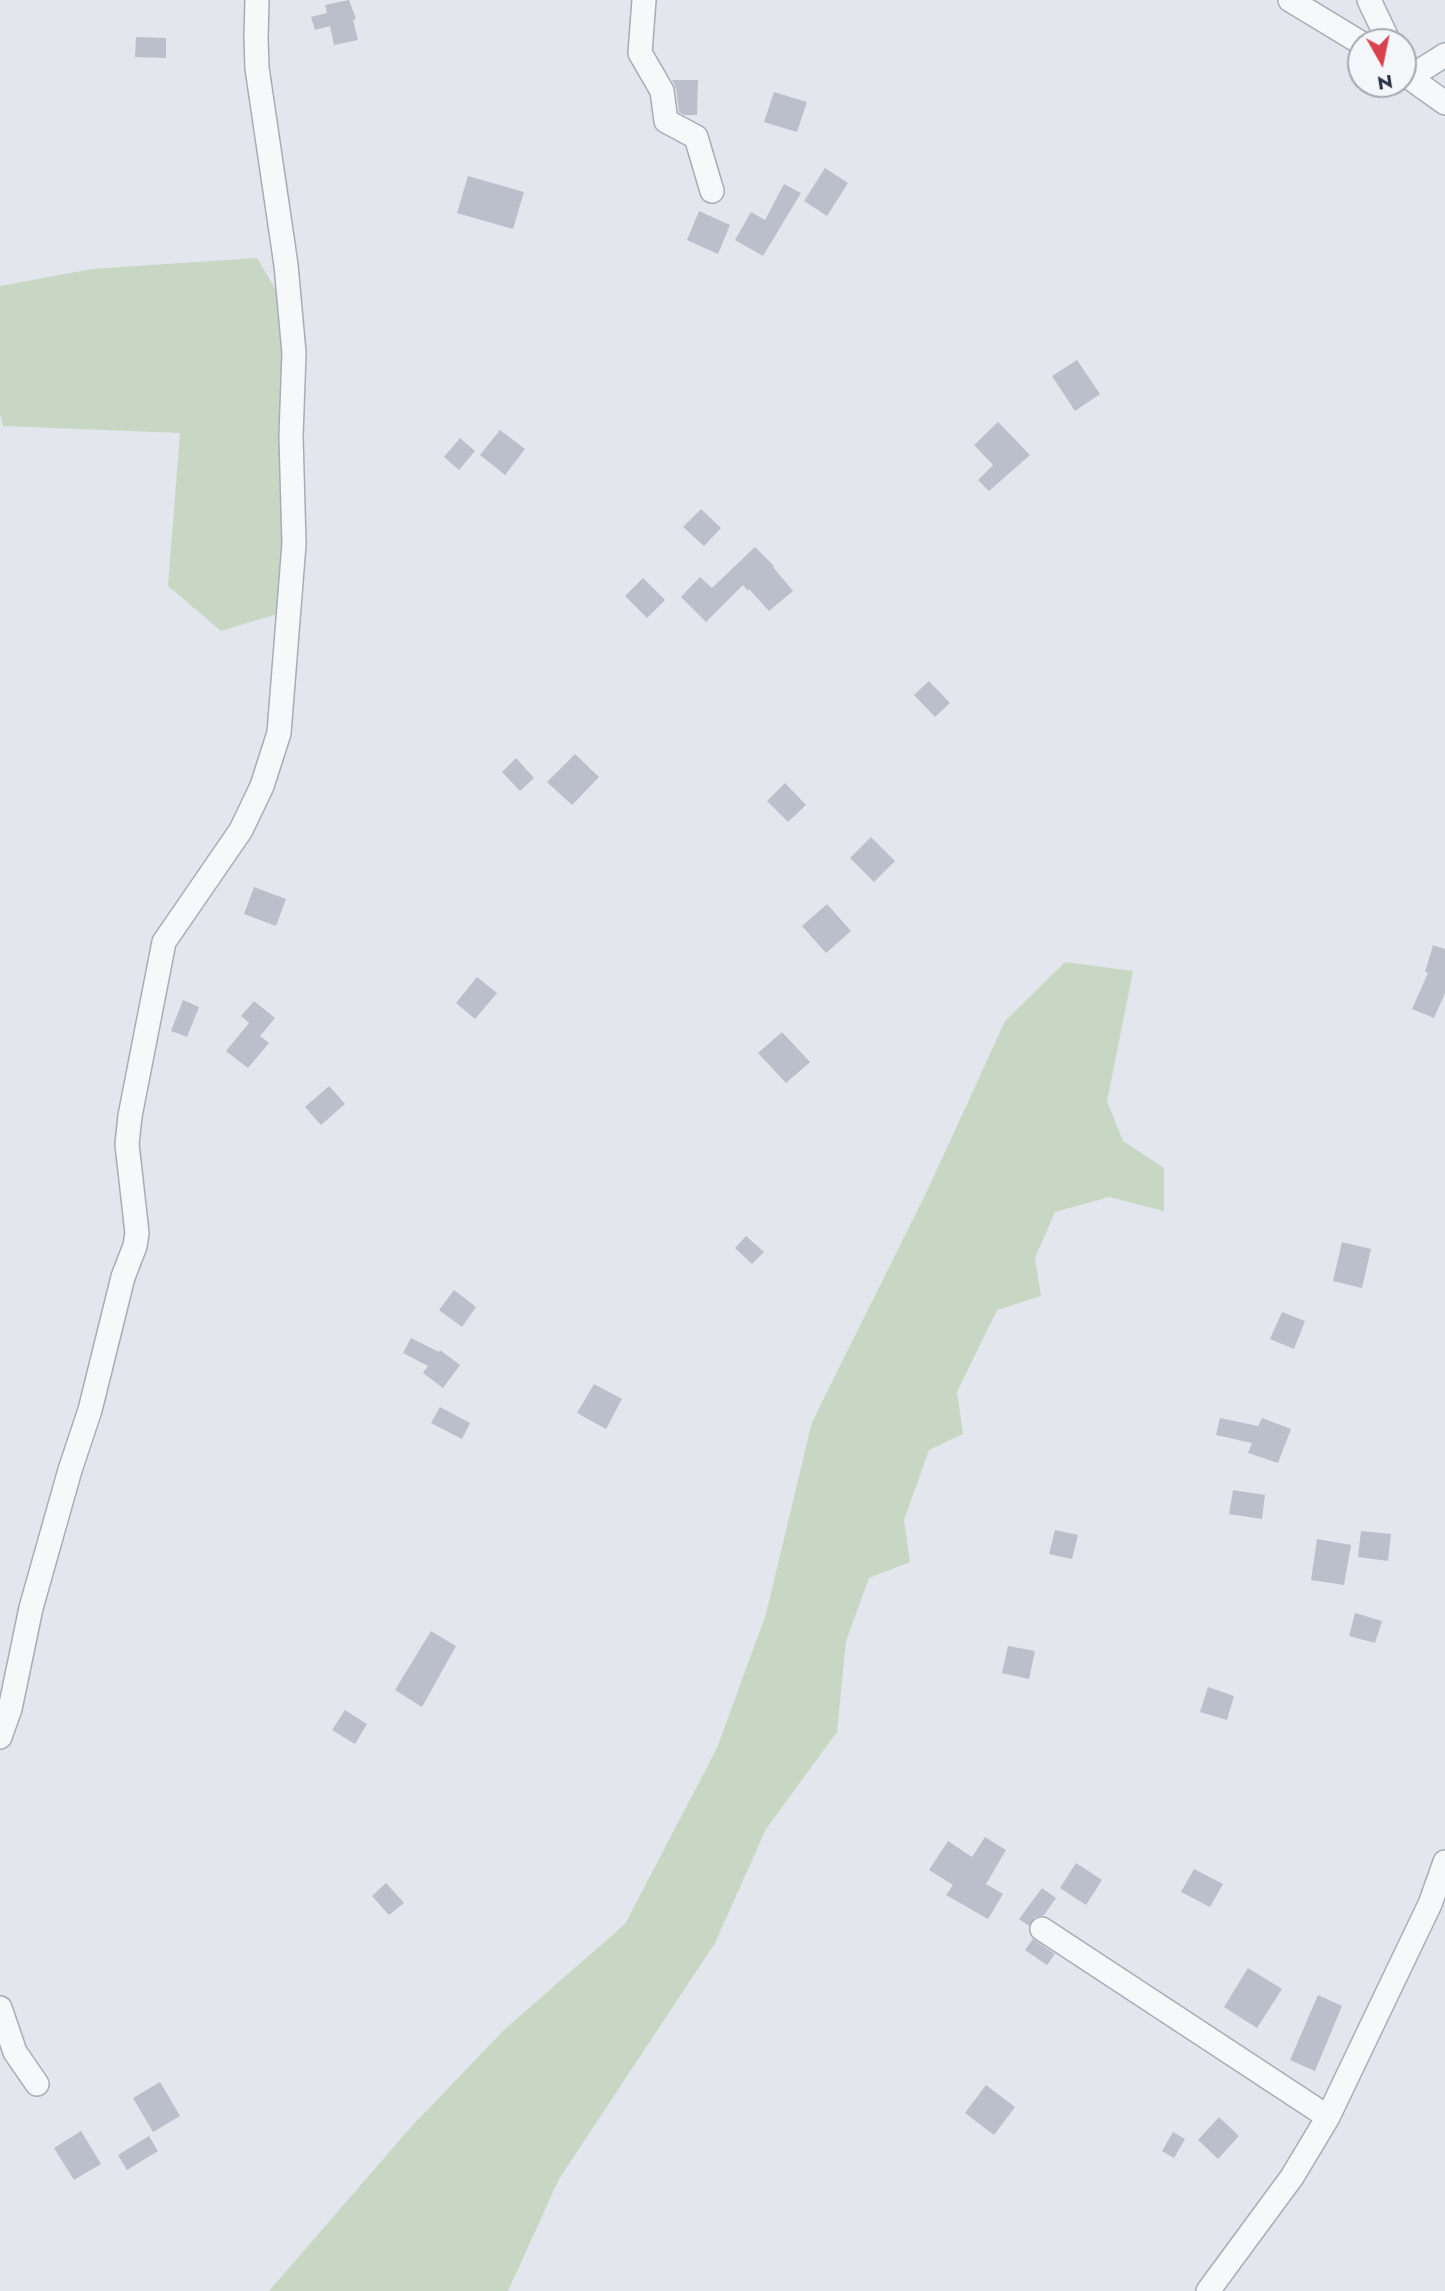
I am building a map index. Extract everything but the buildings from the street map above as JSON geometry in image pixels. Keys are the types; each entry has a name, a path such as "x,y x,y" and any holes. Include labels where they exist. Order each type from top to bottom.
{"street":[{"path":"0,1737 10,1709 31,1608 90,1410 123,1277 135,1246 137,1233 127,1144 132,1103 164,942 241,830 262,786 279,733 294,544 291,436 294,353 286,265 257,68 257,0"},
{"path":"644,0 640,53 662,91 666,121 696,137 712,191"},
{"path":"1290,0 1347,35"},
{"path":"1369,0 1382,28"},
{"path":"1417,69 1445,55"},
{"path":"1417,83 1445,103"},
{"path":"1208,2291 1292,2177 1328,2117 1424,1916 1445,1862"},
{"path":"1042,1929 1328,2117"},
{"path":"0,2008 15,2052 37,2084"}],"green space":[{"path":"257,258 302,334 300,607 221,631 168,586 180,433 3,426 0,414 0,286 92,269"},
{"path":"1065,962 1133,971 1107,1101 1123,1141 1164,1168 1164,1211 1109,1197 1055,1212 1035,1258 1041,1296 997,1310 957,1392 963,1434 929,1450 904,1520 910,1562 869,1578 846,1641 837,1732 766,1829 715,1943 559,2179 508,2291 269,2291 411,2127 505,2029 625,1924 717,1748 766,1614 812,1422 928,1189 1005,1021"}]}
